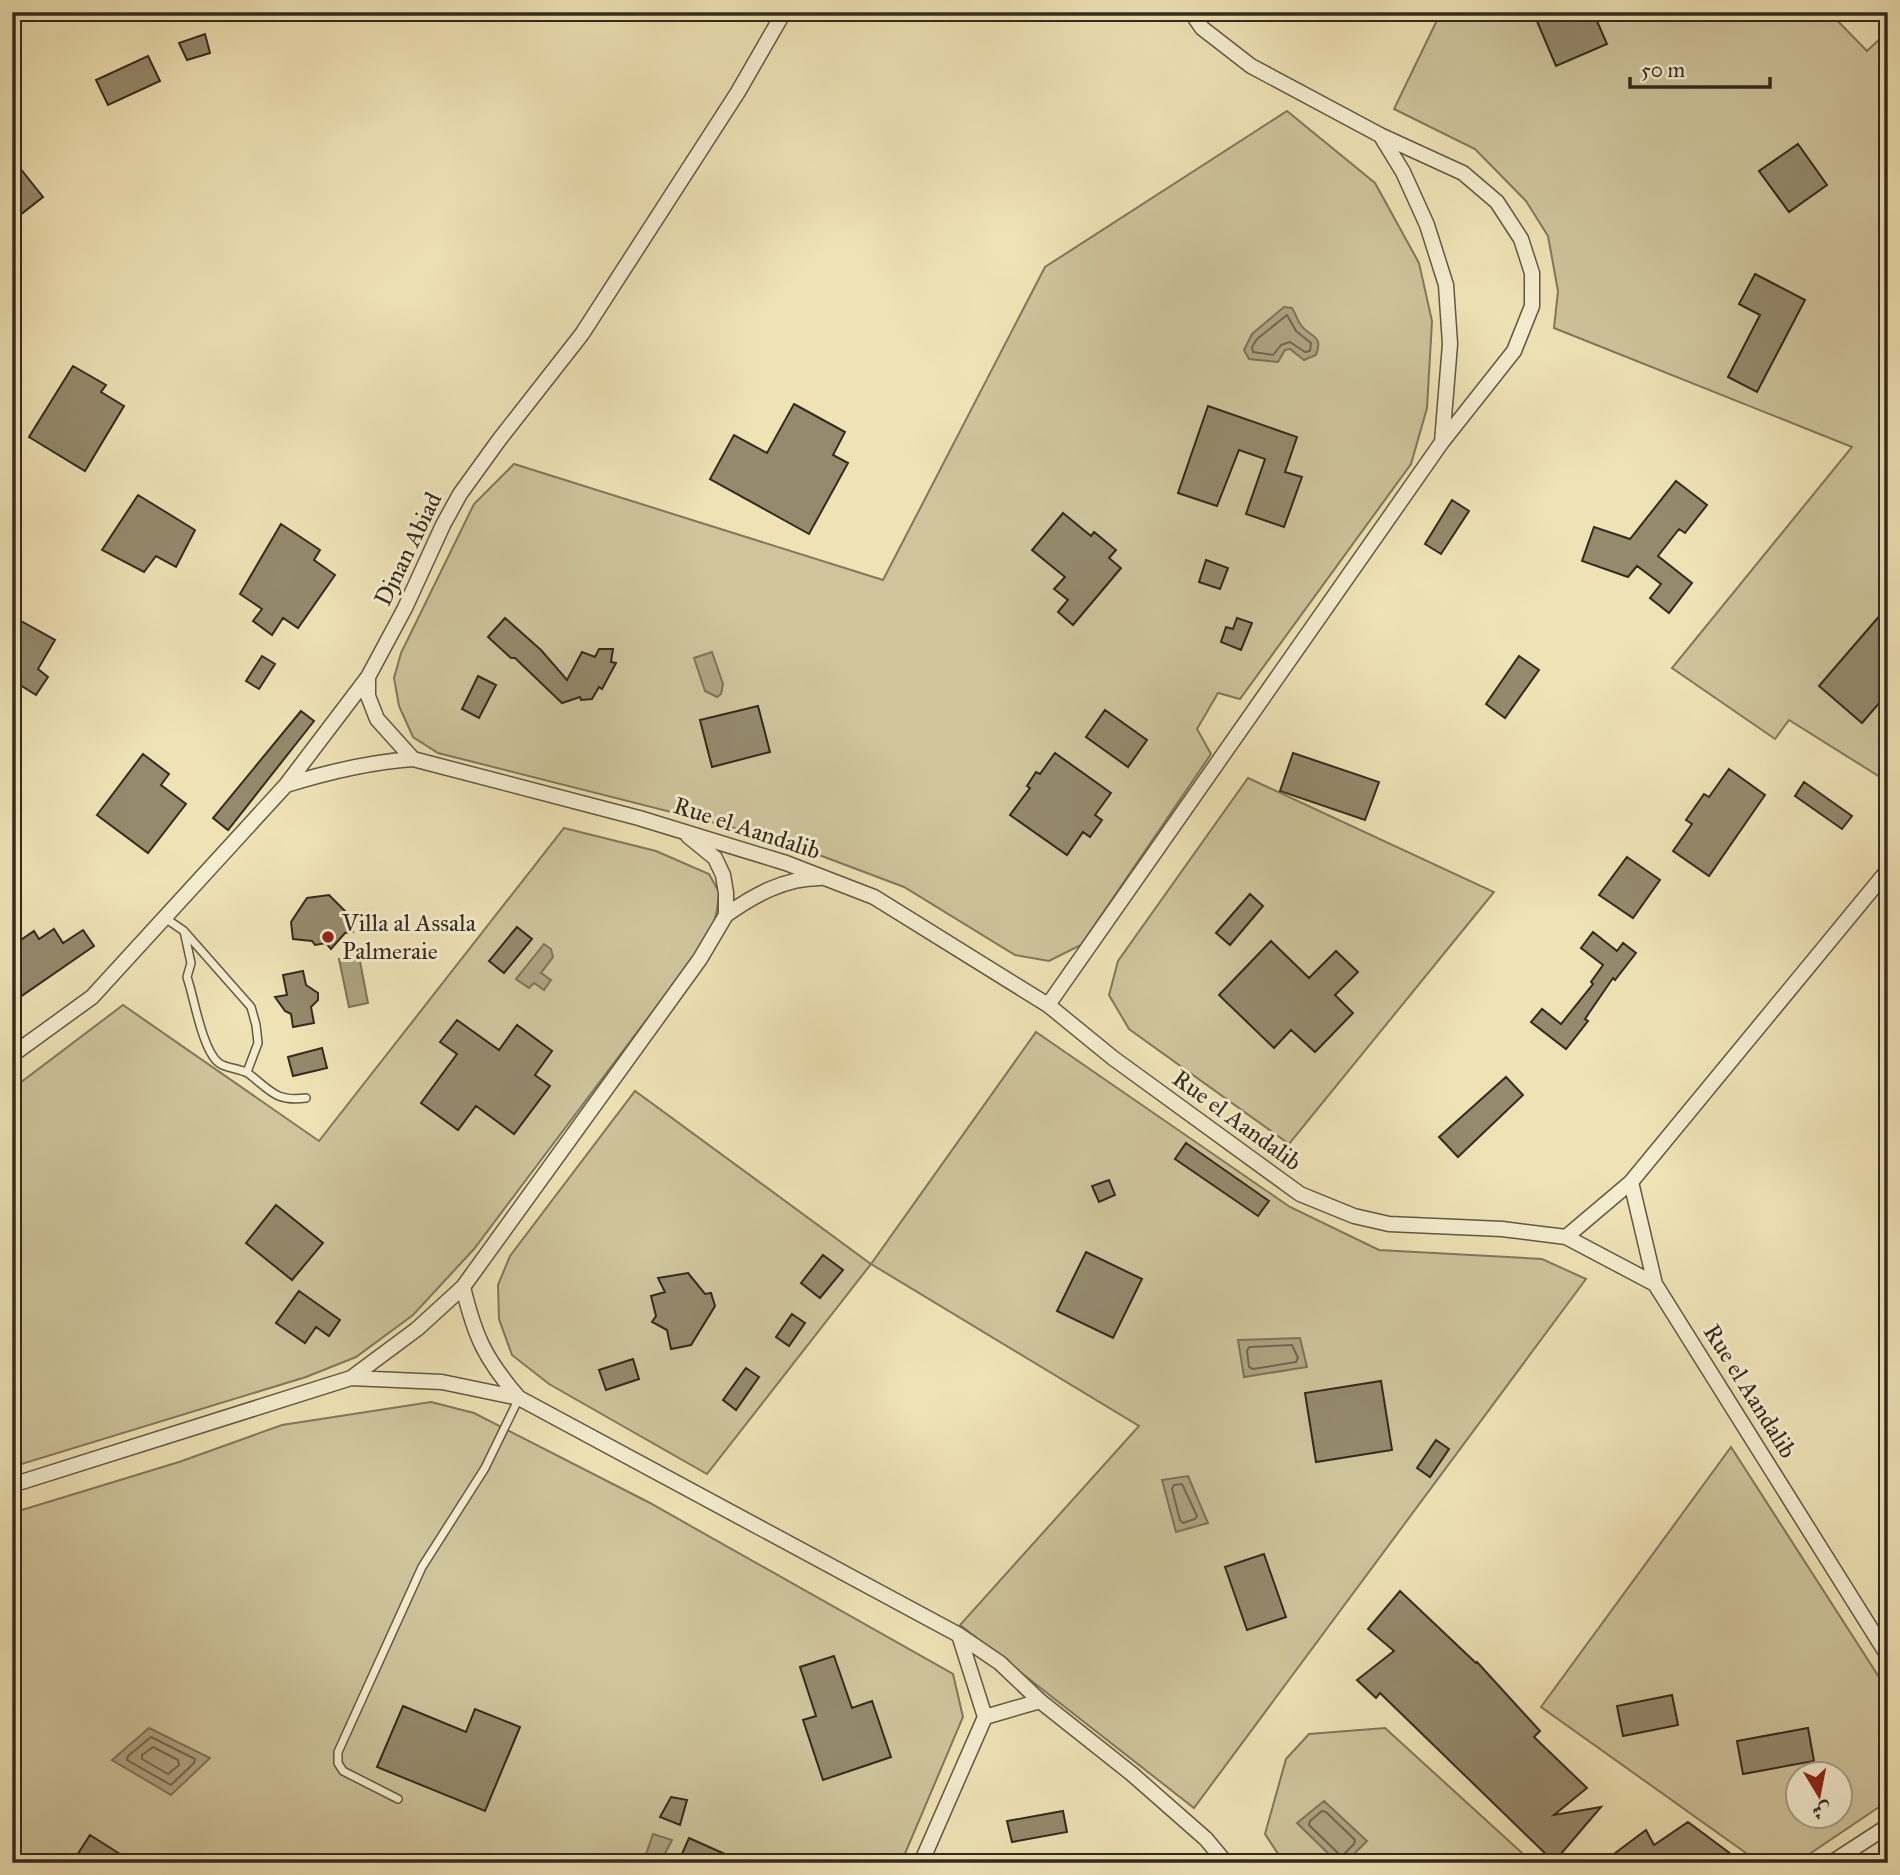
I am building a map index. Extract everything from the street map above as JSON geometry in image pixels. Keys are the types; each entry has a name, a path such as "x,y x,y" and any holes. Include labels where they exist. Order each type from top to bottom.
{"street":[{"name":"Djnan Abiad","path":"12,1055 92,997 286,785 368,677 460,494 582,334 738,92 785,12"},
{"path":"1048,1006 1442,442 1514,351 1532,306 1532,273 1521,239 1497,202 1463,173 1380,135 1251,66 1202,28 1191,12"},
{"path":"1380,135 1403,172 1427,225 1446,285 1450,344 1442,442"},
{"path":"368,677 369,696 377,719 413,759"},
{"name":"Rue el Aandalib","path":"286,785 331,771 413,759 559,796 829,878 874,897 1048,1006 1113,1058 1300,1195 1354,1216 1389,1224 1502,1229 1566,1237 1655,1284 1888,1656"},
{"path":"681,831 715,858 723,875 726,915"},
{"path":"1566,1237 1631,1182 1888,870"},
{"path":"12,1485 351,1378 417,1329 463,1287 700,959 726,915 744,902 780,885 804,878 829,878"},
{"path":"1631,1182 1655,1284"},
{"path":"463,1287 480,1342 492,1367 519,1398"},
{"path":"351,1378 442,1382 519,1398 959,1635 1000,1663 1040,1701 1132,1773 1206,1839 1226,1863"},
{"path":"922,1863 985,1717 959,1635"},
{"path":"985,1717 1040,1701"},
{"path":"1831,1863 1888,1826"}],"lane":[{"path":"165,918 184,931 250,1007 258,1043 247,1072"},
{"path":"184,931 191,963 187,977 208,1048 219,1063 247,1072 283,1099 306,1098"},
{"path":"398,1798 343,1771 338,1763 338,1752 422,1567 485,1468 519,1398"}],"shaded area":[{"path":"1441,12 1829,12 1867,51 1888,31 1888,782 1789,720 1775,739 1672,668 1852,447 1554,328 1558,291 1548,236 1526,201 1475,149 1394,109"},
{"path":"1287,111 1375,183 1419,263 1432,321 1427,408 1411,464 1240,699 1218,693 1197,729 1211,754 1081,945 1049,961 1015,955 904,887 774,838 438,753 413,737 399,706 394,678 401,653 474,504 514,464 883,580 1045,267"},
{"path":"1248,778 1494,892 1289,1144 1129,1029 1109,995 1118,961"},
{"path":"564,828 656,851 709,874 719,892 717,910 711,934 474,1249 413,1315 356,1357 306,1377 12,1467 12,1089 123,1005 319,1141"},
{"path":"1036,1032 1290,1207 1379,1250 1542,1259 1586,1279 1194,1808 960,1625 1139,1426 871,1264"},
{"path":"635,1091 871,1264 707,1474 549,1384 512,1355 499,1319 498,1285 510,1256"},
{"path":"431,1402 474,1413 650,1503 953,1674 963,1717 901,1863 12,1863 12,1513 179,1462 282,1425"},
{"path":"1731,1447 1888,1691 1888,1801 1854,1824 1854,1759 1784,1759 1784,1829 1846,1829 1796,1863 1760,1863 1541,1707"},
{"path":"1385,1728 1533,1863 1284,1863 1265,1834 1286,1759 1309,1734"}],"water":[{"path":"1284,307 1292,308 1301,325 1317,340 1316,355 1304,360 1290,349 1285,350 1278,362 1249,359 1244,350 1252,334"},
{"path":"712,652 723,684 721,694 717,697 705,691 694,658"},
{"path":"544,944 551,949 553,957 541,973 551,980 544,990 534,983 529,988 516,979"},
{"path":"359,956 368,1003 349,1007 339,959"},
{"path":"1300,1338 1307,1367 1244,1377 1238,1340"},
{"path":"1188,1476 1208,1523 1176,1532 1162,1480"},
{"path":"149,1728 210,1758 171,1795 112,1760"},
{"path":"1324,1801 1367,1841 1345,1863 1338,1863 1297,1823"},
{"path":"653,1834 672,1840 660,1863 643,1863"}],"building":[{"path":"1533,12 1593,12 1607,44 1556,66"},
{"path":"205,34 210,53 187,60 179,43"},
{"path":"148,56 160,81 108,105 96,80"},
{"path":"1798,144 1827,185 1789,212 1759,171"},
{"path":"12,158 43,197 20,215 12,205"},
{"path":"1755,274 1805,300 1757,392 1728,377 1760,315 1739,304"},
{"path":"73,366 106,385 101,392 124,406 85,471 29,437"},
{"path":"794,404 845,432 833,455 848,463 809,534 710,479 734,435 767,453"},
{"path":"1208,406 1297,437 1285,472 1302,477 1284,527 1246,514 1265,459 1239,450 1217,506 1178,493"},
{"path":"1676,481 1707,505 1685,533 1679,529 1658,556 1692,583 1669,613 1650,598 1661,584 1637,566 1628,577 1582,561 1594,527 1630,539"},
{"path":"138,495 195,530 176,567 156,556 144,572 102,550"},
{"path":"1452,500 1469,511 1441,554 1425,544"},
{"path":"1063,513 1091,536 1094,532 1116,550 1109,558 1121,568 1073,625 1058,612 1068,600 1054,589 1065,577 1032,550"},
{"path":"281,524 320,550 314,560 335,575 298,628 283,618 272,635 253,621 262,609 240,594"},
{"path":"1206,560 1228,568 1220,589 1199,582"},
{"path":"1888,606 1888,693 1862,723 1819,686"},
{"path":"12,616 55,640 38,669 48,677 36,695 12,680"},
{"path":"505,618 541,650 567,680 582,652 595,657 599,649 613,649 611,662 616,663 602,689 599,687 592,699 581,700 580,697 562,703 515,658 511,658 488,637"},
{"path":"1237,618 1252,623 1241,650 1221,642 1226,627 1233,629"},
{"path":"262,656 275,664 259,689 246,681"},
{"path":"1519,656 1539,670 1505,718 1486,704"},
{"path":"478,676 496,685 479,718 462,709"},
{"path":"758,706 770,752 712,767 700,720"},
{"path":"1105,710 1147,740 1128,767 1086,737"},
{"path":"301,711 314,721 228,830 213,818"},
{"path":"1055,753 1111,793 1095,815 1102,820 1090,837 1083,832 1067,855 1010,815 1030,788 1027,786 1036,772 1040,774"},
{"path":"1293,753 1379,782 1365,820 1280,791"},
{"path":"143,754 169,774 161,785 186,804 148,853 97,815"},
{"path":"1729,769 1765,795 1709,876 1673,851 1692,824 1686,820 1704,794 1709,797"},
{"path":"1804,782 1852,816 1842,829 1795,796"},
{"path":"1627,857 1660,880 1633,918 1599,895"},
{"path":"1250,894 1263,906 1230,945 1216,933"},
{"path":"329,895 350,916 353,932 345,933 331,949 326,943 315,945 312,941 293,939 291,922 307,898"},
{"path":"517,927 532,939 504,973 489,961"},
{"path":"54,929 63,943 83,930 94,946 20,997 12,986 12,946 34,931 39,939"},
{"path":"1593,932 1617,951 1623,943 1636,953 1615,980 1613,978 1585,1019 1588,1021 1566,1049 1531,1022 1542,1009 1561,1024 1593,984 1591,982 1603,965 1581,948"},
{"path":"1271,941 1309,978 1336,951 1358,972 1335,995 1353,1013 1315,1052 1291,1030 1274,1048 1219,995"},
{"path":"303,971 306,985 318,993 318,1000 311,1007 314,1023 293,1027 291,1014 285,1011 275,997 287,995 283,975"},
{"path":"457,1020 499,1050 517,1025 552,1051 535,1075 550,1086 514,1134 476,1106 458,1130 421,1103 457,1054 440,1042"},
{"path":"322,1048 327,1068 293,1076 288,1057"},
{"path":"1506,1077 1523,1095 1458,1157 1439,1137"},
{"path":"1186,1143 1269,1201 1258,1216 1175,1159"},
{"path":"1109,1180 1115,1195 1099,1202 1092,1186"},
{"path":"276,1205 323,1243 292,1280 246,1243"},
{"path":"1086,1252 1142,1279 1113,1338 1057,1311"},
{"path":"823,1255 843,1270 820,1298 801,1283"},
{"path":"688,1273 705,1294 711,1293 715,1306 691,1345 671,1349 667,1330 652,1322 656,1316 651,1296 665,1292 658,1278"},
{"path":"299,1291 340,1320 329,1336 316,1327 305,1343 276,1323"},
{"path":"792,1314 805,1323 789,1346 776,1337"},
{"path":"633,1359 639,1379 606,1390 599,1370"},
{"path":"746,1368 759,1377 736,1410 723,1400"},
{"path":"1381,1381 1392,1450 1316,1462 1305,1393"},
{"path":"1436,1440 1449,1449 1430,1477 1417,1468"},
{"path":"1264,1554 1286,1617 1247,1630 1225,1567"},
{"path":"1400,1591 1477,1662 1540,1731 1534,1737 1587,1788 1554,1815 1601,1807 1554,1862 1380,1693 1376,1698 1357,1680 1394,1651 1368,1629"},
{"path":"834,1656 852,1708 872,1701 891,1757 823,1780 803,1720 816,1716 800,1667"},
{"path":"1672,1695 1678,1725 1623,1736 1617,1706"},
{"path":"403,1706 466,1732 475,1709 520,1727 485,1811 377,1767"},
{"path":"1808,1728 1814,1759 1784,1759 1784,1766 1743,1774 1737,1741"},
{"path":"671,1797 687,1800 680,1825 660,1817"},
{"path":"1063,1811 1067,1832 1012,1842 1007,1821"},
{"path":"1688,1822 1743,1863 1602,1863 1646,1830 1654,1845"},
{"path":"90,1835 134,1863 72,1863"},
{"path":"689,1838 745,1863 678,1863"}],"place":[{"name":"Villa al Assala Palmeraie","path":"328,937"}]}
